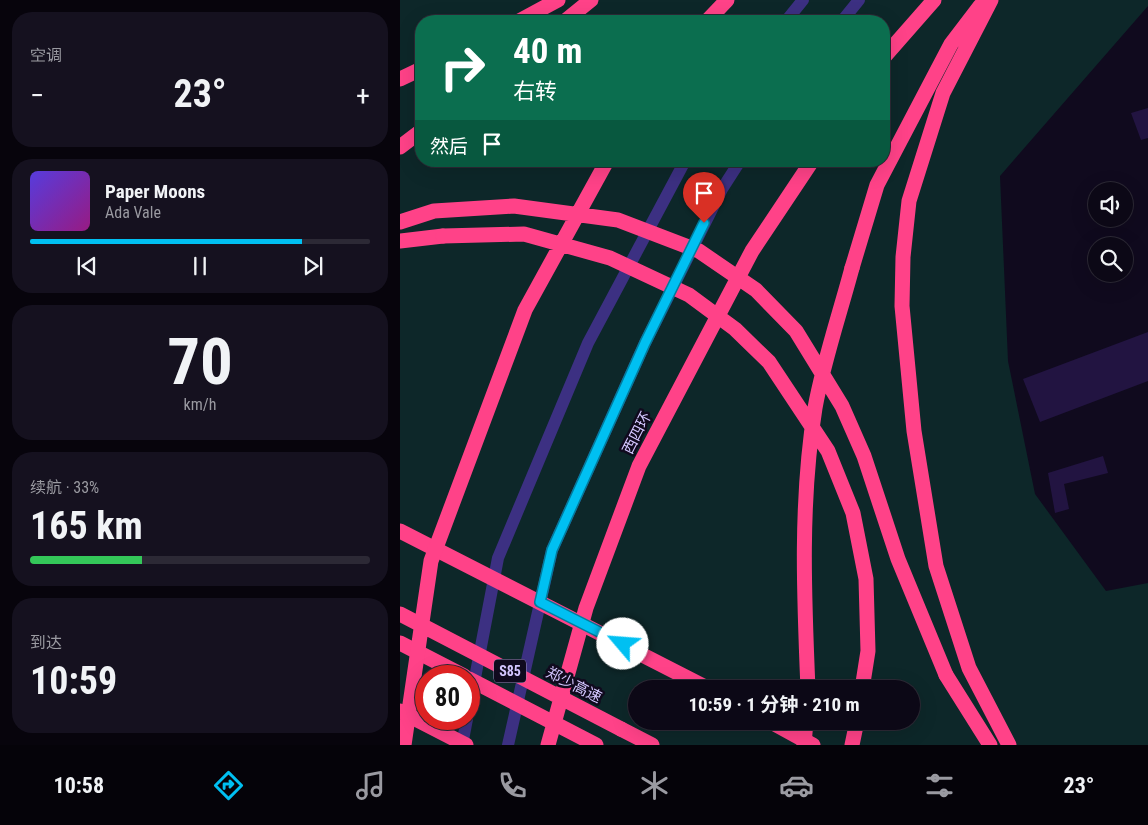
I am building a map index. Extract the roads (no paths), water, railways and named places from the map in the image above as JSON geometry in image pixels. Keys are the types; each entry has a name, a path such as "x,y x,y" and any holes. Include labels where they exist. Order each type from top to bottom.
{"highway":[{"path":"530,15 558,0"},
{"path":"573,15 592,0"},
{"path":"713,15 727,0"},
{"path":"890,50 934,0"},
{"path":"890,162 951,44 984,0"},
{"path":"991,0 943,93 909,201 903,257 902,306 914,431 936,566 969,668 1008,745"},
{"path":"400,79 415,72"},
{"path":"400,147 415,136"},
{"path":"404,745 431,561 525,310 604,167"},
{"name":"西四环","path":"548,745 586,608 639,466 752,251 808,167"},
{"path":"808,680 804,589 805,492 816,407 852,268 878,185 887,167"},
{"path":"400,222 434,211 514,206 618,220 699,251 756,290 796,331 842,406 864,456 898,559 946,675 990,745"},
{"path":"400,241 443,236 524,234 610,258 689,295 735,329 769,362 828,451 853,513 866,579 868,651 863,680"},
{"path":"400,531 692,680"},
{"name":"郑少高速","path":"400,614 652,745"},
{"path":"400,643 443,665"},
{"name":"S85","path":"480,685 596,745"},
{"path":"400,711 464,744"},
{"path":"786,730 813,745"},
{"path":"804,745 805,730"},
{"path":"852,745 855,730"}],"street":[{"path":"791,15 802,0"},
{"path":"847,15 859,0"},
{"path":"477,665 498,558 588,343 682,167"},
{"path":"508,745 552,550 645,343 722,189 736,167"},
{"path":"464,744 466,730"}]}
